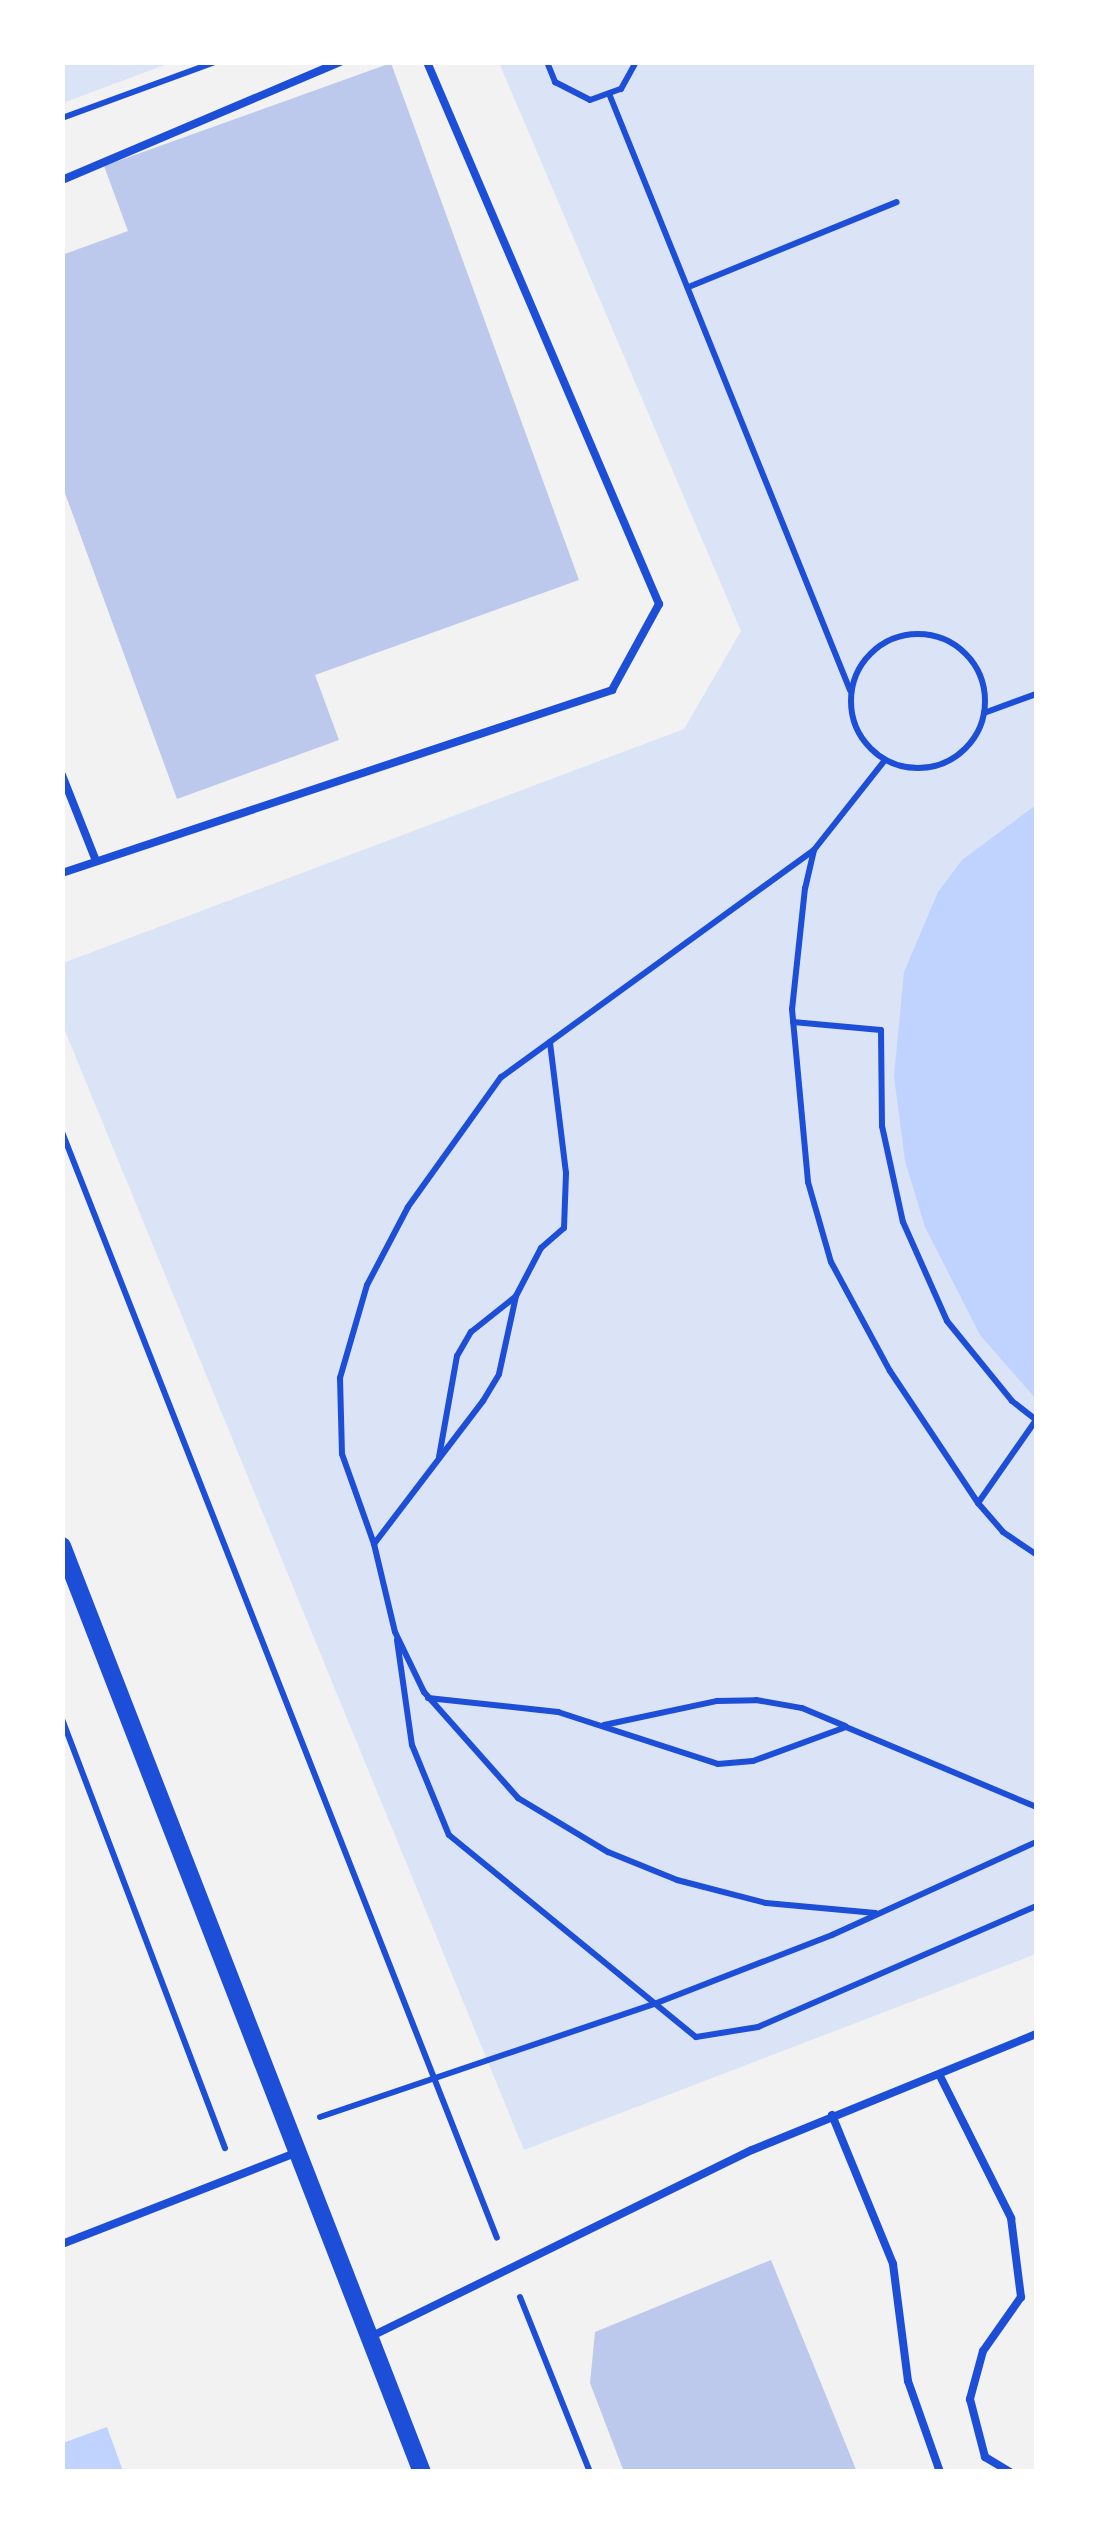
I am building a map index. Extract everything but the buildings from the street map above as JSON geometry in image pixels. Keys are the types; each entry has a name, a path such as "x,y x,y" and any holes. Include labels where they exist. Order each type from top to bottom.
{"street":[{"path":"62,1546 422,2472"}],"lane":[{"path":"62,180 340,62"},
{"path":"62,873 612,690 659,604 427,62"},
{"path":"62,775 96,861"},
{"path":"370,2338 832,2115 941,2078 1036,2034"},
{"path":"941,2078 1012,2218 1021,2297 983,2351 970,2399 985,2457 1010,2472"},
{"path":"832,2115 894,2264 908,2381 940,2472"},
{"path":"62,2244 298,2152"}],"path":[{"path":"546,62 571,95 610,96 629,80 636,62"},
{"path":"62,118 212,63"},
{"path":"610,96 691,286 850,690 857,730 884,760 926,769 947,762 971,742 984,713 978,671 949,641 928,634 897,637 870,652 850,690"},
{"path":"691,286 897,202"},
{"path":"984,713 1036,694"},
{"path":"884,760 814,850 500,1078 408,1207 366,1285 340,1378 342,1454 374,1544 396,1632 412,1745 449,1835 696,2037 758,2027 1036,1906"},
{"path":"814,850 797,943 793,1022 808,1182 832,1262 890,1371 978,1504 1036,1554"},
{"path":"793,1022 881,1030 882,1126 903,1222 947,1320 1012,1401 1036,1420 978,1504"},
{"path":"439,1457 456,1356 470,1332 516,1296 567,1218 550,1042"},
{"path":"62,1132 440,2079 509,2271 590,2472"},
{"path":"374,1544 499,1374 516,1296"},
{"path":"396,1632 428,1698 518,1798 608,1852 676,1880 766,1903 876,1913"},
{"path":"428,1698 558,1712 718,1764 753,1762 846,1726"},
{"path":"604,1725 718,1701 756,1700 802,1708 1036,1807"},
{"path":"62,1719 236,2177"},
{"path":"224,2146 440,2079 654,2004 1036,1842"}],"shaded area":[{"path":"63,62 170,62 170,63 63,103"},
{"path":"499,63 1036,63 1036,1954 524,2150 63,1026 63,963 684,729 741,631"}],"water":[{"path":"1036,805 1036,1399 980,1335 925,1227 905,1161 894,1076 904,972 938,892 962,860"},
{"path":"107,2427 123,2471 63,2471 63,2443"}]}
